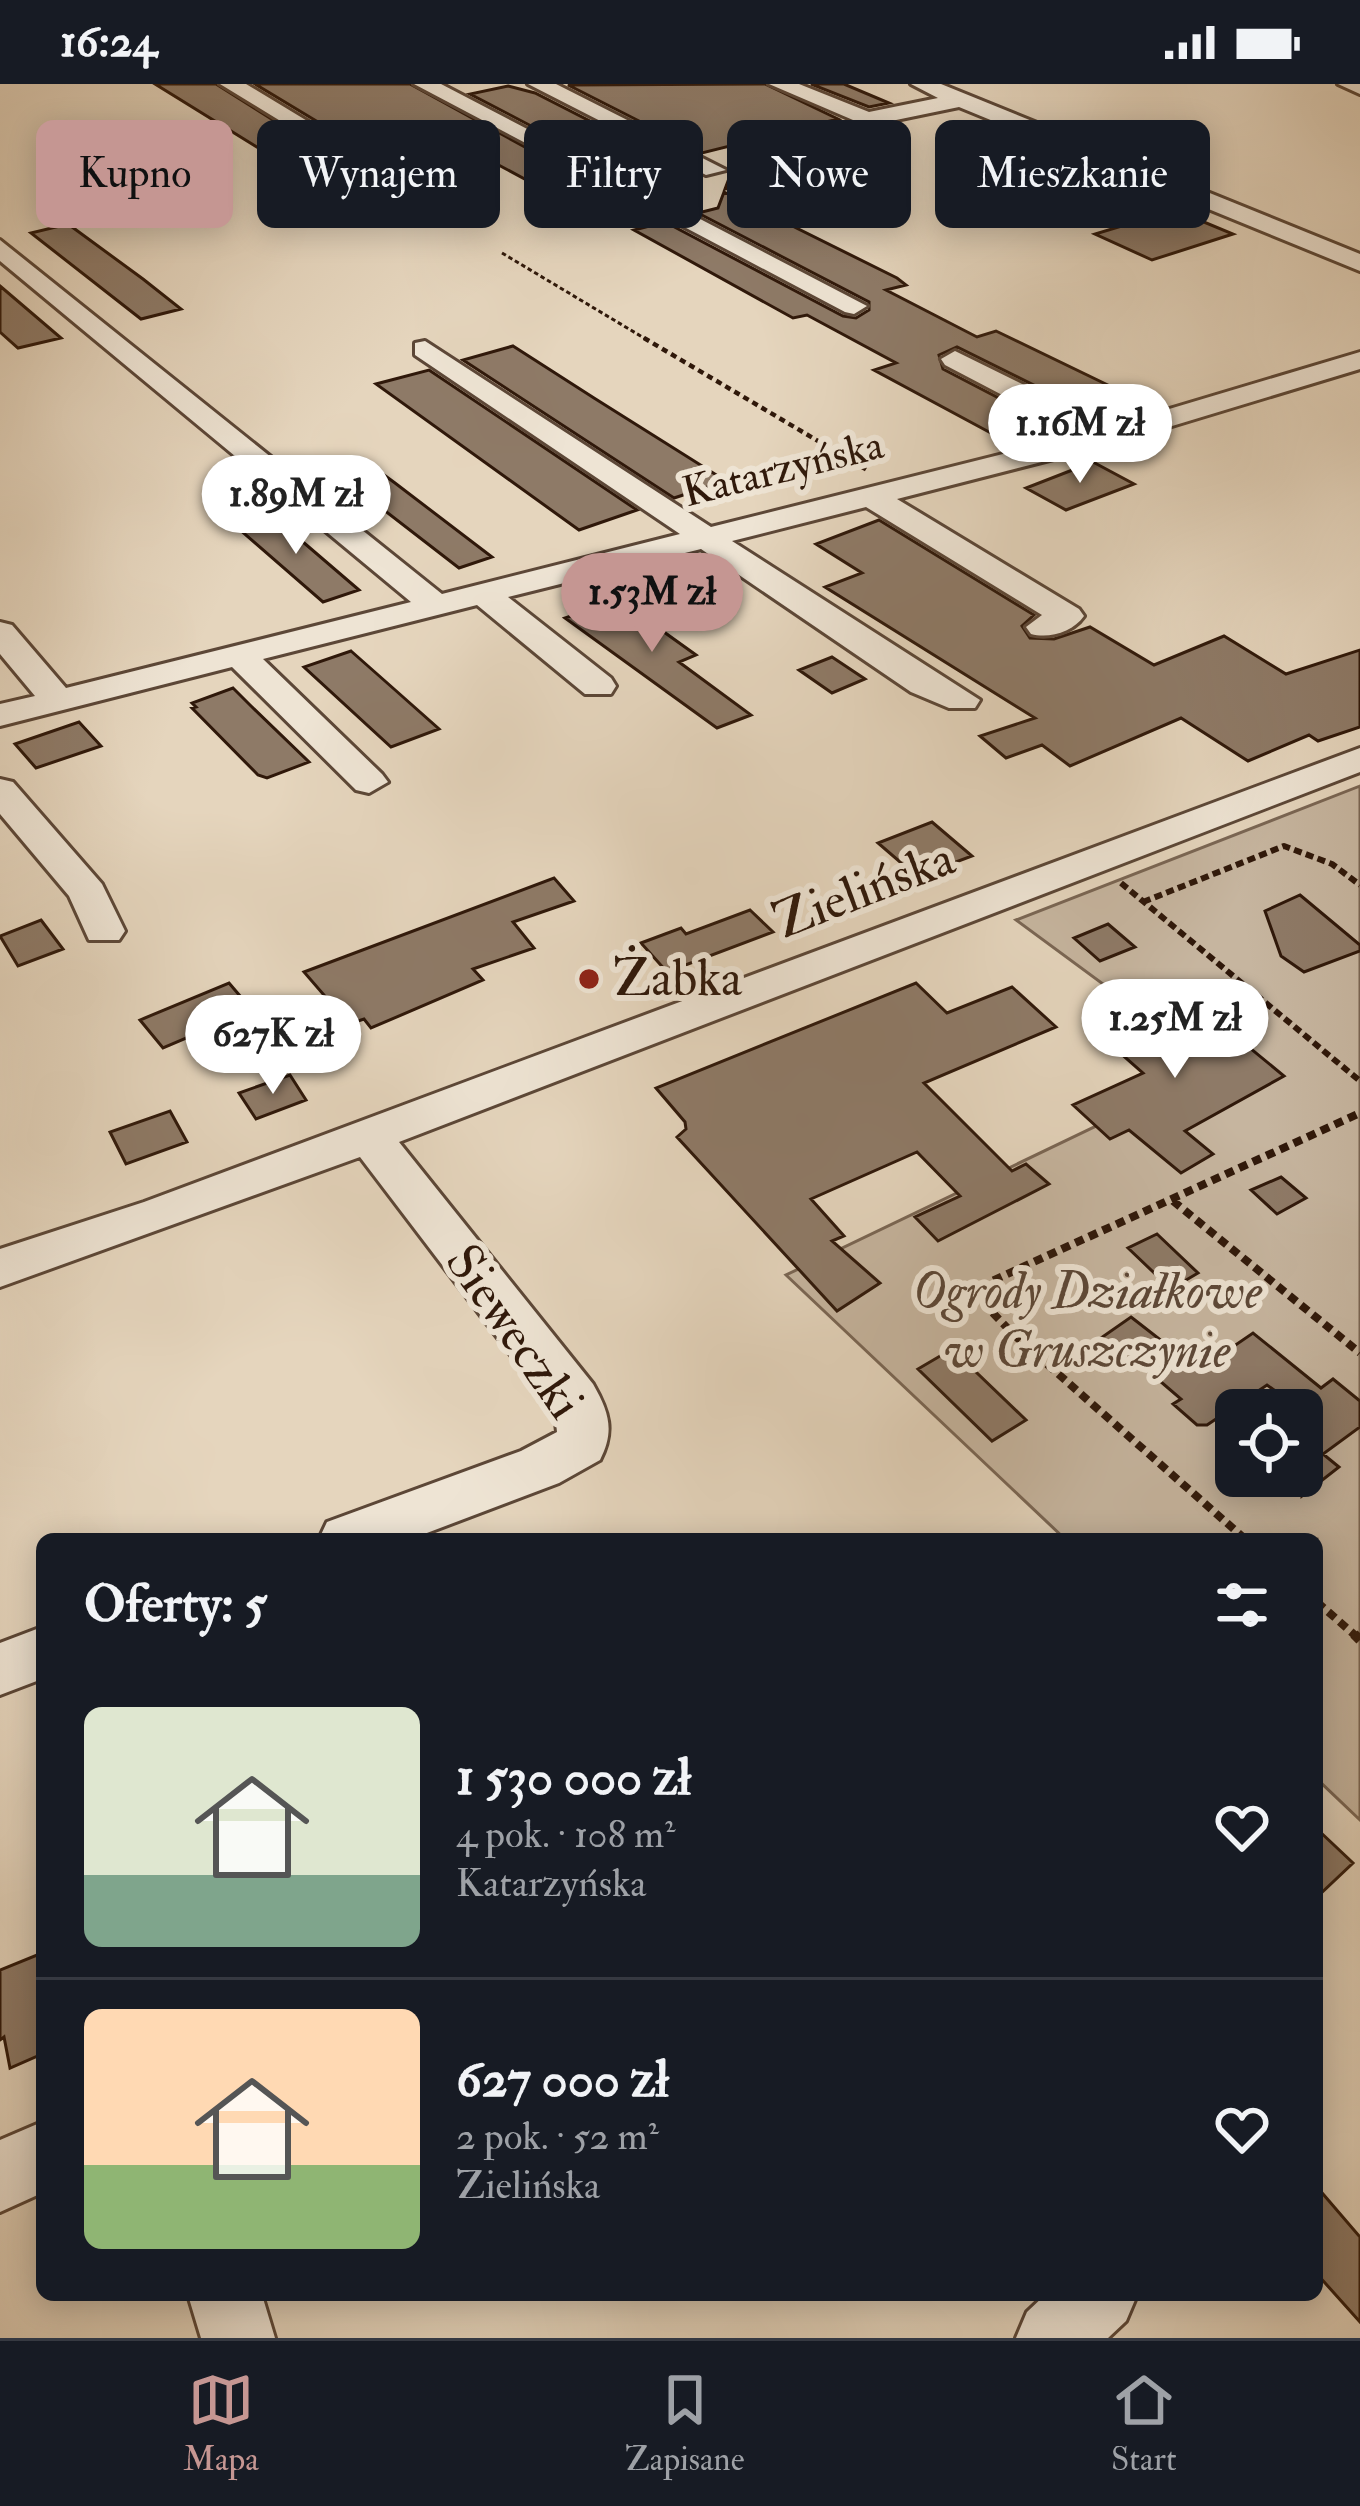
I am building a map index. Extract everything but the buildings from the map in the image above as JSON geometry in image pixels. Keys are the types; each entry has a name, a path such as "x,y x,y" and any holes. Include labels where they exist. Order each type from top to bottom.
{"street":[{"path":"231,84 291,120"},
{"path":"425,84 854,306"},
{"path":"538,84 713,170"},
{"path":"780,84 867,119 962,100"},
{"path":"922,84 1360,263"},
{"path":"1348,84 1360,88"},
{"path":"0,248 438,607"},
{"path":"425,349 924,684 962,700"},
{"path":"955,359 1106,437"},
{"name":"Katarzyńska","path":"0,715 1106,437 1360,360"},
{"path":"885,492 1067,616 1043,627"},
{"path":"485,595 598,686"},
{"path":"0,632 58,701"},
{"path":"240,656 369,782"},
{"name":"Zielińska","path":"0,1268 369,1136 1360,759"},
{"path":"0,790 88,893 104,931"},
{"name":"Sieweczki","path":"363,1533 540,1467 581,1445 585,1416 369,1136"},
{"path":"0,1669 36,1655"},
{"path":"0,2176 36,2159"},
{"path":"227,2301 238,2338"},
{"path":"1053,2338 1093,2301"}],"path":[{"path":"502,253 885,492"},
{"path":"1142,902 1283,846 1332,864 1360,885"},
{"path":"1095,860 1360,1081"},
{"path":"1238,1533 1013,1334 987,1302 992,1281 1357,1117"},
{"path":"1173,1201 1360,1353"},
{"path":"1323,1607 1360,1640"}],"green space":[{"name":"Ogrody Działkowe w Gruszczynie","path":"1360,786 1360,1820 1323,1785 1323,1533 1059,1533 786,1275 1217,1068 1016,920"}],"place":[{"name":"Żabka","path":"589,979"}]}
